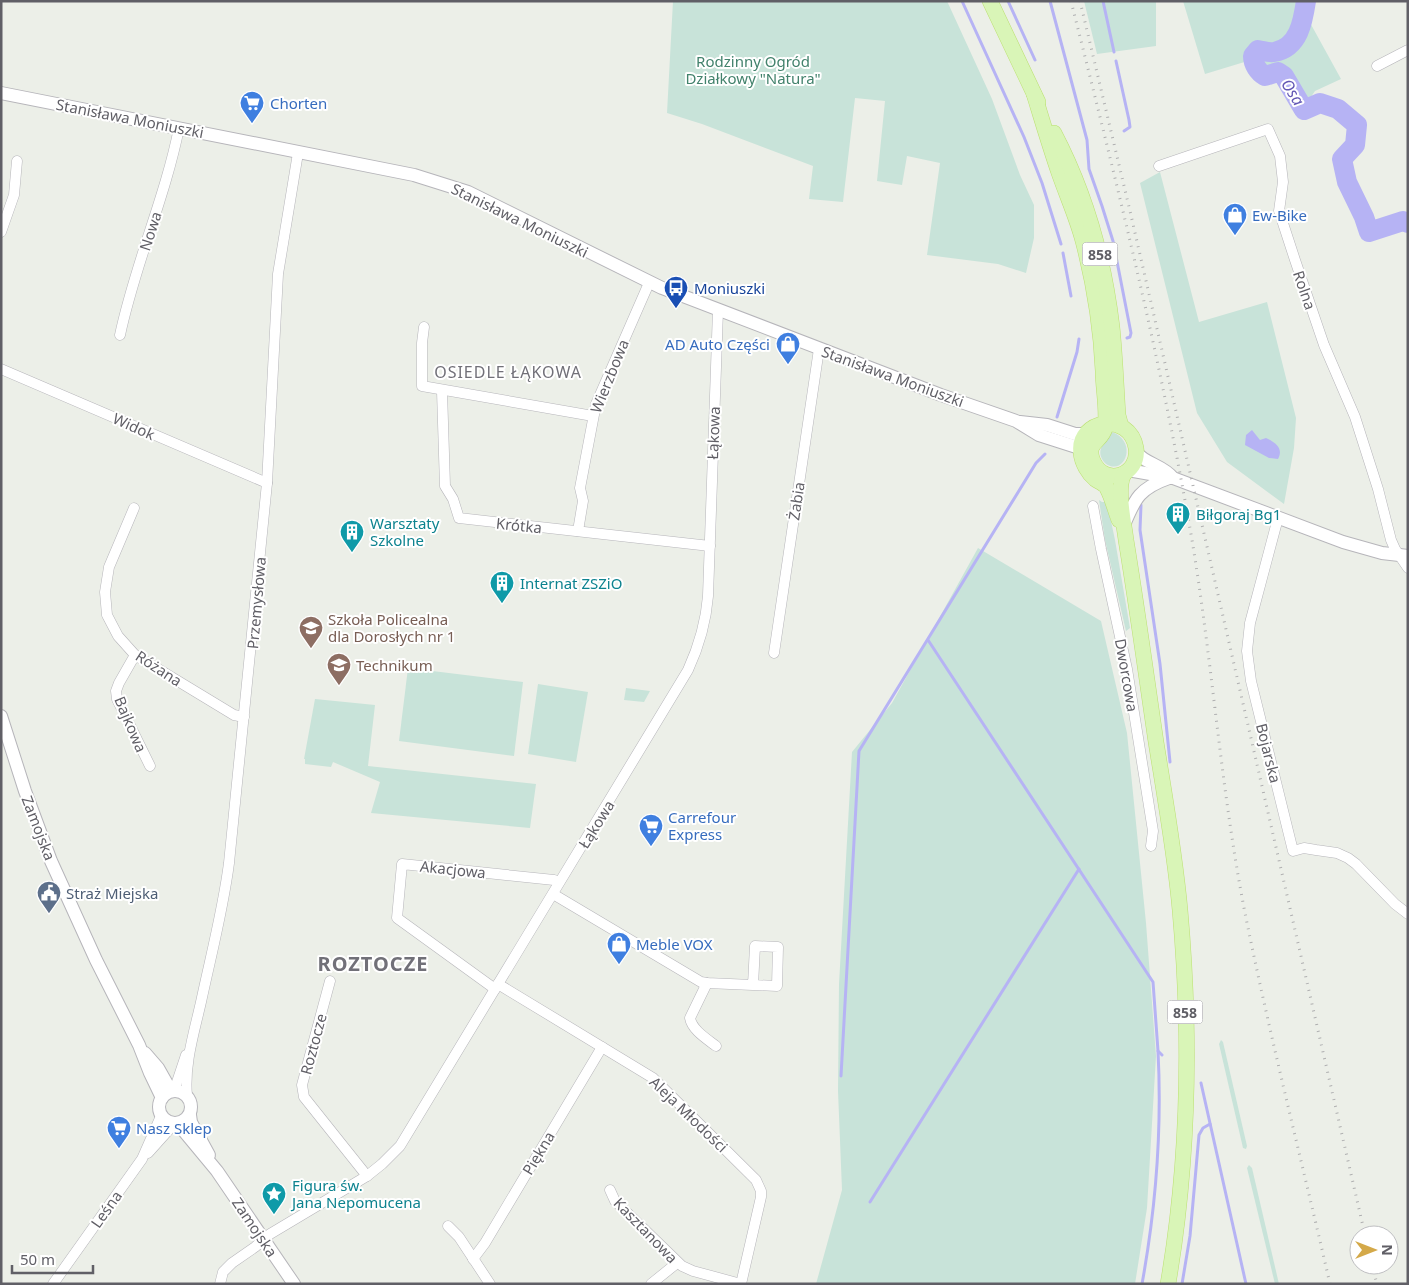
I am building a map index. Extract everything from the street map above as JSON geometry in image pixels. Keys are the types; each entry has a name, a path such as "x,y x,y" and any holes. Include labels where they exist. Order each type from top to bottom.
{"main road":[{"name":"858","path":"990,1 1070,166 1095,235 1104,274 1112,324 1118,418 1121,426 1132,438 1136,452 1134,462 1121,482 1125,532 1177,888 1185,1001 1186,1084 1183,1143 1177,1218 1168,1284"},
{"name":"858","path":"1034,94 1057,167 1076,218 1090,272 1102,358 1104,424"},
{"path":"1121,426 1115,423 1094,427 1082,440 1086,452 1096,466 1105,474 1117,476 1126,472"},
{"path":"1086,452 1104,430 1104,424"},
{"name":"858","path":"1086,452 1083,462 1095,479 1106,487 1125,532"}],"street":[{"path":"1377,66 1408,50"},
{"name":"Stanisława Moniuszki","path":"1,93 414,175 447,184 491,203 649,283 819,349 1016,421 1039,435 1086,452"},
{"name":"Nowa","path":"120,334 126,308 166,181 179,128"},
{"name":"Rolna","path":"1159,166 1268,129 1280,156 1283,182 1279,211 1324,345 1354,417 1378,489 1391,540 1395,549 1404,556"},
{"name":"Przemysłowa","path":"187,1096 186,1083 189,1050 224,902 267,483 278,274 298,153"},
{"path":"1,232 14,196 16,161"},
{"name":"Wierzbowa","path":"578,531 583,501 580,488 598,398 649,283"},
{"name":"Łąkowa","path":"220,1284 223,1272 229,1266 270,1234 368,1176 392,1155 406,1137 688,670 697,649 707,610 718,310"},
{"path":"424,327 422,386 593,416"},
{"name":"Żabia","path":"774,653 819,349"},
{"name":"Widok","path":"1,368 267,483"},
{"name":"Krótka","path":"442,391 445,486 453,500 459,518 710,546"},
{"name":"Stanisława Moniuszki","path":"1016,421 1038,424 1075,434 1086,434"},
{"path":"1136,452 1165,470 1171,478"},
{"path":"1126,472 1171,478 1360,547 1404,556 1408,568"},
{"path":"1125,532 1134,502 1139,495 1148,487 1171,478"},
{"name":"Dworcowa","path":"1093,506 1121,637 1153,831 1151,846"},
{"name":"Różana","path":"134,508 109,568 105,592 107,614 118,636 135,655 234,715 244,717"},
{"name":"Bojarska","path":"1278,518 1250,623 1247,651 1251,681 1293,851 1304,848 1337,853 1348,858 1395,904 1408,914"},
{"path":"1121,637 1141,634"},
{"name":"Bajkowa","path":"135,655 119,683 116,691 117,699 150,766"},
{"name":"Zamojska","path":"1,716 25,791 51,861 96,960 139,1045 158,1068 169,1093"},
{"name":"Akacjowa","path":"497,986 397,918 402,864 560,882"},
{"path":"553,894 695,979 707,983 754,985"},
{"name":"Roztocze","path":"330,981 302,1084 304,1097 368,1176"},
{"path":"707,983 690,1018 691,1024 716,1046"},
{"name":"Aleja Młodości","path":"497,986 602,1047 657,1082 752,1174 760,1185 760,1207 741,1284"},
{"name":"Piękna","path":"473,1259 485,1243 602,1047"},
{"name":"Przemysłowa","path":"169,1093 189,1050"},
{"path":"180,1092 187,1096 191,1104 190,1115 184,1122 176,1124 168,1122 161,1116 159,1105 169,1093 180,1092"},
{"name":"Zamojska","path":"190,1115 191,1122 216,1171"},
{"name":"Leśna","path":"142,1159 161,1116"},
{"name":"Zamojska","path":"176,1124 216,1171 294,1284"},
{"name":"Leśna","path":"53,1284 142,1159 176,1124"},
{"name":"Kasztanowa","path":"610,1190 615,1201 677,1263 693,1271 741,1284"},
{"path":"448,1226 459,1237 490,1284"},
{"path":"651,1284 677,1263"}],"green space":[{"name":"Rodzinny Ogród Działkowy \"Natura\"","path":"673,1 947,1 992,99 1020,175 1034,205 1034,238 1026,273 998,264 927,255 940,163 907,156 902,185 877,181 885,101 855,98 843,202 809,199 813,166 702,124 667,113"},
{"path":"1084,1 1156,1 1156,46 1097,54"},
{"path":"1183,1 1304,1 1297,30 1287,44 1280,49 1271,50 1260,47 1252,54 1251,60 1205,74"},
{"path":"1308,19 1341,79 1315,91 1304,107 1281,69 1263,70 1256,62 1260,52 1279,53 1291,47"},
{"path":"1160,172 1199,322 1267,302 1296,418 1294,448 1284,504 1227,462 1197,413 1140,183"},
{"path":"1112,432 1125,443 1127,450 1126,457 1118,466 1105,463 1100,454 1102,447"},
{"path":"1099,500 1107,502 1115,540 1130,628 1126,631 1105,540"},
{"path":"978,548 1101,621 1127,733 1146,923 1156,1056 1147,1208 1135,1284 816,1284 842,1190 838,1091 839,984 852,752 892,703"},
{"path":"408,668 523,682 514,756 399,741"},
{"path":"538,684 588,692 576,762 528,754"},
{"path":"626,688 650,691 644,702 624,700"},
{"path":"315,699 375,705 368,766 536,784 530,828 371,813 380,782 333,762 331,767 305,764 304,759"},
{"path":"1221,1040 1247,1146 1246,1149 1243,1148 1219,1044"},
{"path":"1249,1165 1252,1168 1279,1284 1275,1284 1247,1168"}],"water":[{"path":"1252,430 1260,440 1266,438 1278,446 1280,455 1278,459 1269,458 1245,445 1246,435"}],"waterway":[{"path":"962,1 1024,137 1042,183 1061,244"},
{"path":"1008,1 1035,60"},
{"path":"1050,1 1087,140 1089,169 1113,241 1131,333 1130,337 1127,338"},
{"path":"1103,1 1114,52"},
{"name":"Osa","path":"1306,1 1301,25 1294,39 1289,45 1274,52 1258,50 1253,56 1256,68 1265,76 1278,72 1284,76 1304,110 1320,103 1338,109 1357,125 1355,145 1342,159 1347,182 1369,232 1403,221 1408,223"},
{"path":"1116,61 1130,127 1124,131"},
{"path":"1063,253 1071,296"},
{"path":"1057,417 1077,352 1079,339"},
{"path":"841,1076 859,751 1036,463 1045,454"},
{"path":"1141,505 1140,530 1160,664 1170,762"},
{"path":"928,640 1153,982 1158,1051 1162,1055"},
{"path":"870,1202 1079,869"},
{"path":"1142,1284 1157,1168 1158,1051"},
{"path":"1201,1083 1246,1284"},
{"path":"1182,1284 1190,1236 1199,1135 1203,1128 1210,1124"}],"railway":[{"path":"1071,1 1121,202 1180,472 1206,635 1223,777 1237,871 1276,1056 1330,1284"},
{"path":"1080,1 1363,1225"},
{"path":"1375,1275 1377,1284"}],"place":[{"name":"Chorten","path":"252,124"},
{"name":"Ew-Bike","path":"1235,236"},
{"name":"Moniuszki","path":"676,309"},
{"name":"AD Auto Części","path":"788,365"},
{"name":"Biłgoraj Bg1","path":"1178,535"},
{"name":"Warsztaty Szkolne","path":"352,553"},
{"name":"Internat ZSZiO","path":"502,604"},
{"name":"Szkoła Policealna dla Dorosłych nr 1","path":"311,649"},
{"name":"Technikum","path":"339,686"},
{"name":"Carrefour Express","path":"651,847"},
{"name":"Straż Miejska","path":"49,914"},
{"name":"Meble VOX","path":"619,965"},
{"name":"Nasz Sklep","path":"119,1149"},
{"name":"Figura św. Jana Nepomucena","path":"274,1215"}],"district":[{"name":"OSIEDLE ŁĄKOWA","path":"508,372"},
{"name":"ROZTOCZE","path":"373,963"}]}
